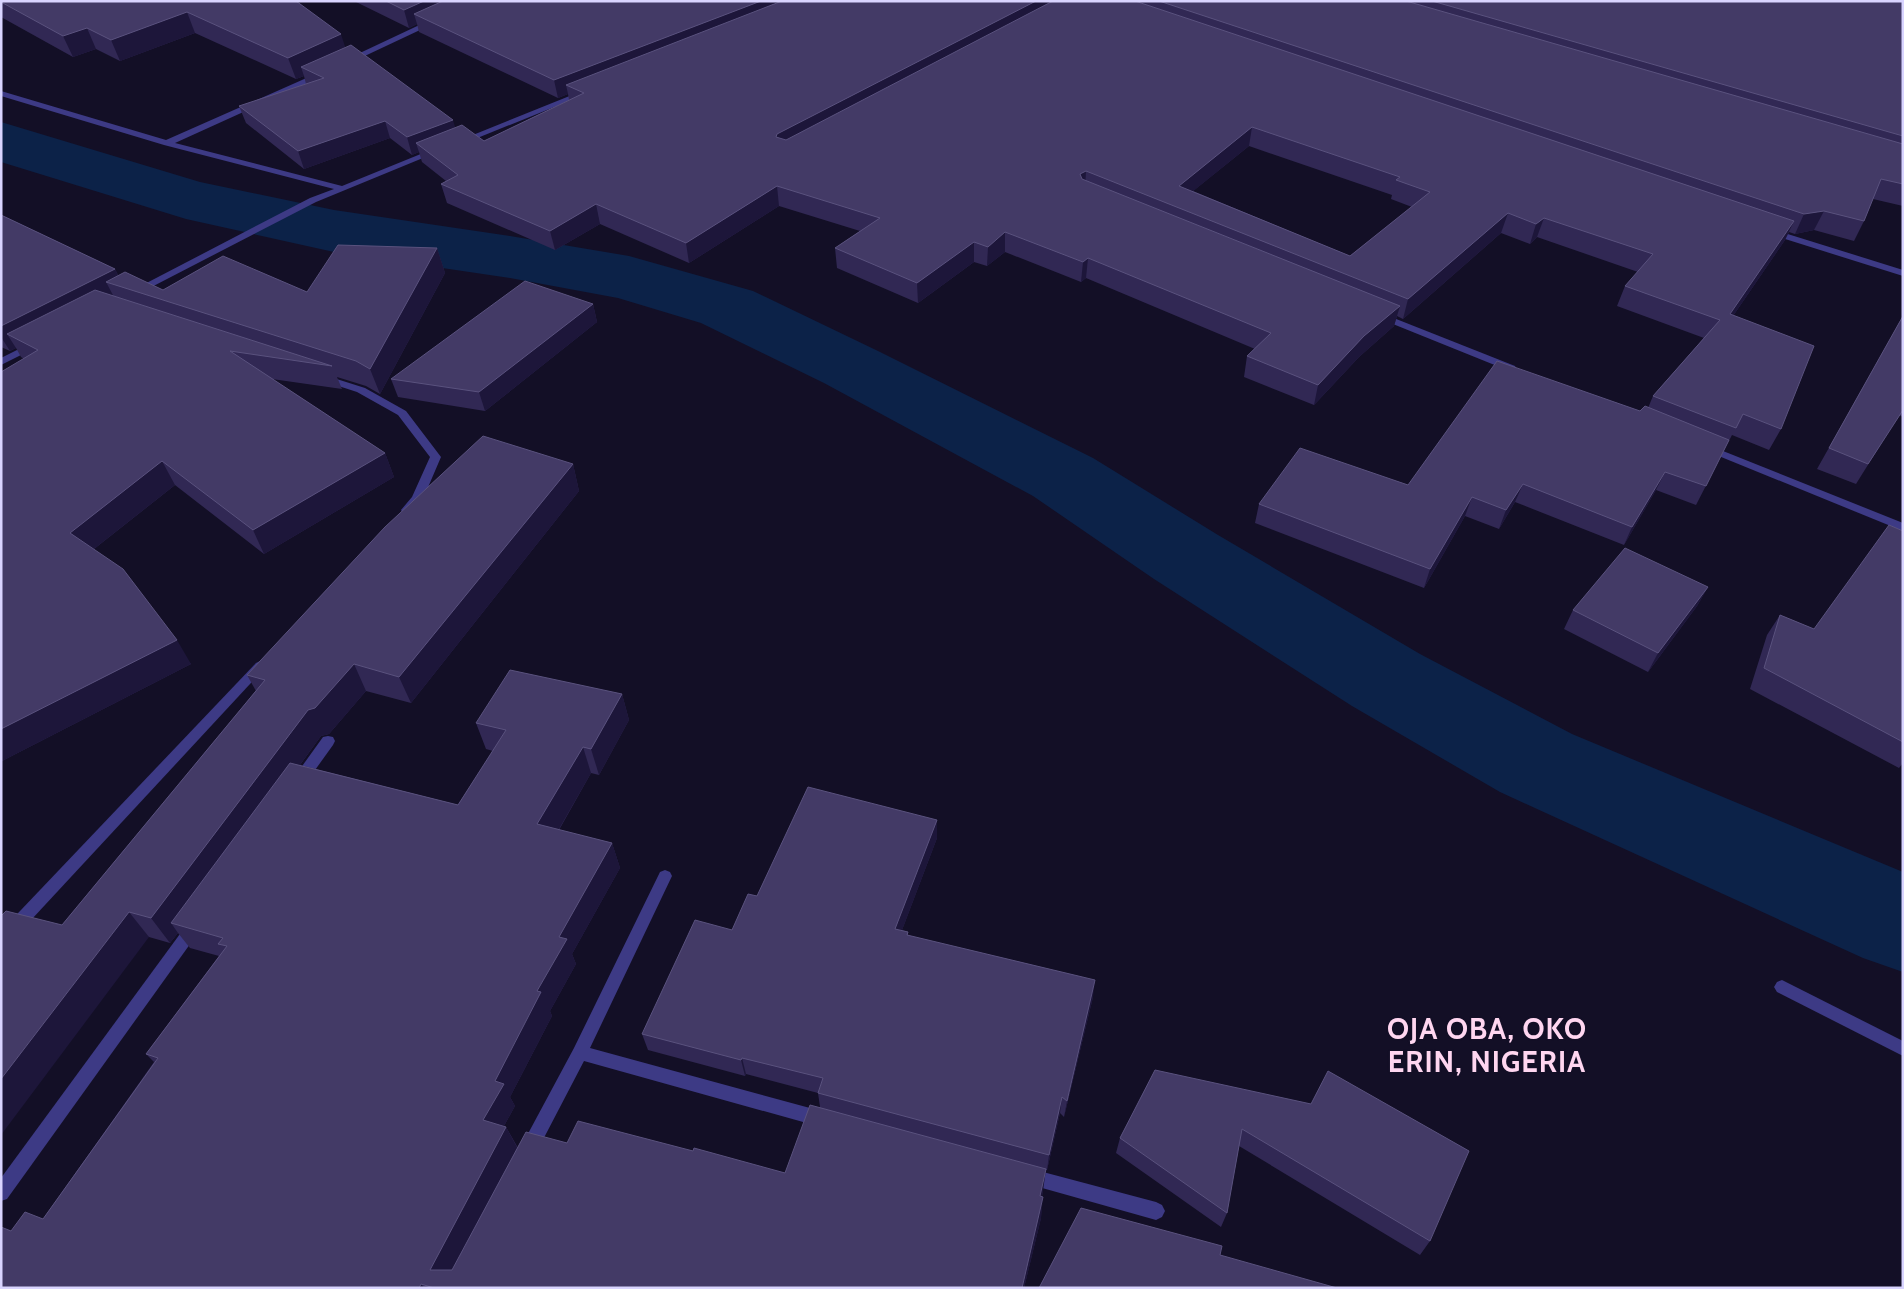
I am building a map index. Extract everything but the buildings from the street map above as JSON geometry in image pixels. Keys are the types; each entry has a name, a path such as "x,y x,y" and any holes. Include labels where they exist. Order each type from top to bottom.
{"street":[{"path":"345,62 443,18"},
{"path":"167,143 328,70"},
{"path":"452,144 590,91"},
{"path":"1,93 167,143 341,188"},
{"path":"130,295 313,200 442,148"},
{"path":"1764,229 1903,273"},
{"path":"1369,310 1525,374"},
{"path":"1,362 44,339"},
{"path":"314,375 362,390 402,413 436,457 417,499 396,521"},
{"path":"1700,445 1903,527"},
{"path":"1,942 267,659"},
{"path":"293,790 328,741"},
{"path":"520,1166 580,1053 665,876"},
{"path":"1,1194 200,919"},
{"path":"1782,987 1903,1049"},
{"path":"580,1053 839,1124"},
{"path":"1012,1172 1156,1211"}],"waterway":[{"path":"1,141 186,199 334,231 510,257 629,278 727,307 851,367 1063,477 1186,557 1386,680 1536,763 1903,923"}],"district":[{"name":"OJA OBA, OKO ERIN, NIGERIA","path":"1487,1045"}]}
